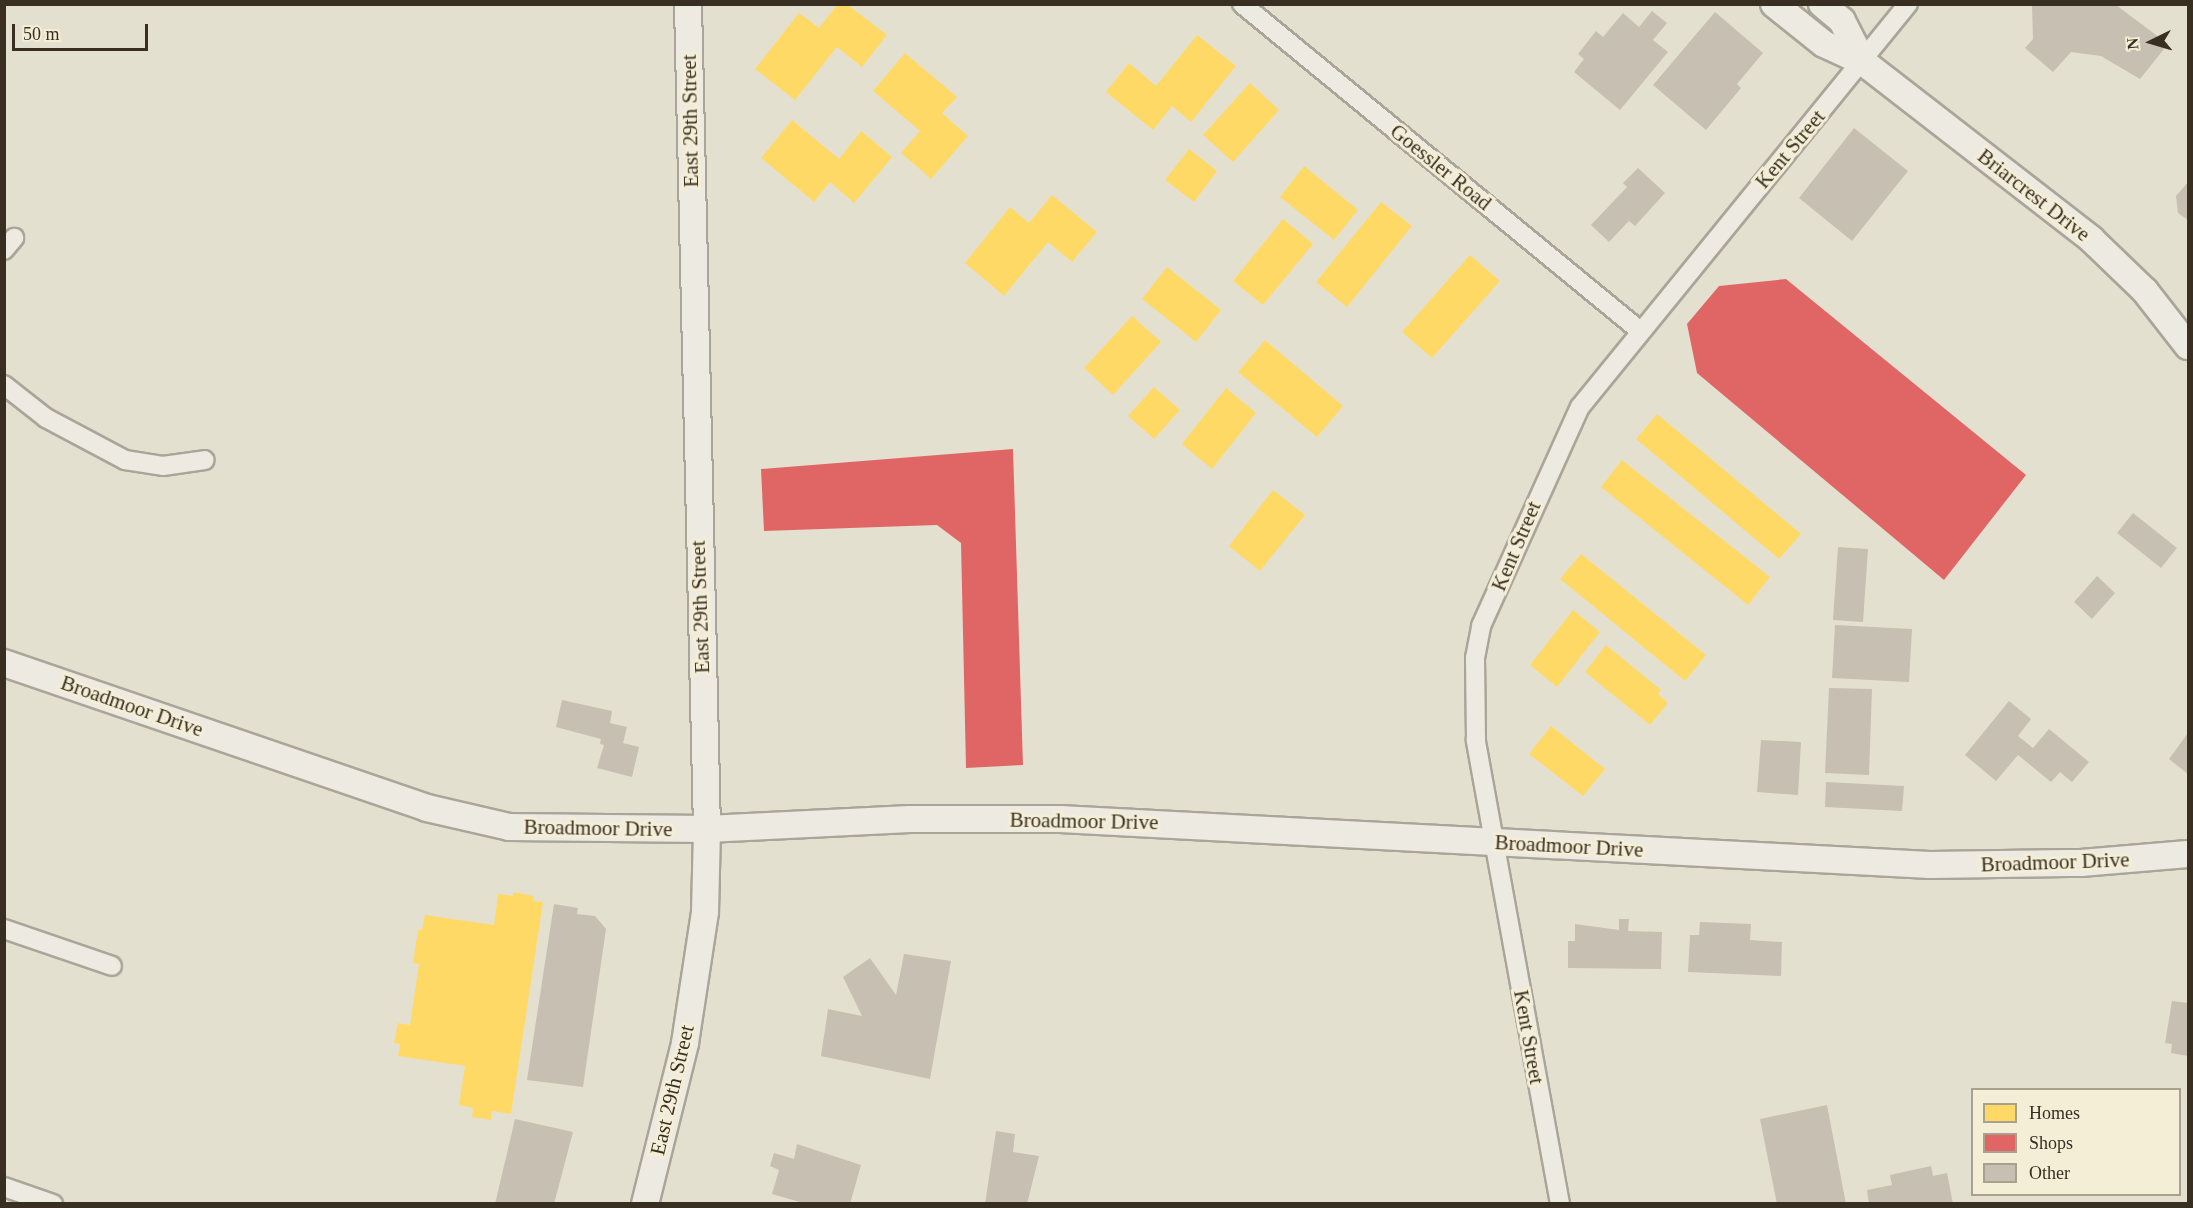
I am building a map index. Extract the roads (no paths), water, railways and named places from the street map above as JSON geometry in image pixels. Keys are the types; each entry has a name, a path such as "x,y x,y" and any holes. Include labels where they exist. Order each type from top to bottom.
{"street":[{"name":"East 29th Street","path":"645,1203 685,1043 705,912 707,829 688,4"},
{"name":"Goessler Road","path":"1242,4 1639,330"},
{"name":"Briarcrest Drive","path":"1774,4 1824,44 1863,62 2091,239 2145,291 2188,346"},
{"name":"Briarcrest Drive","path":"1822,4 1842,21 1863,62"},
{"name":"Kent Street","path":"1560,1203 1494,842 1474,709 1475,658 1481,626 1563,437 1580,407 1639,330 1863,62 1908,4"},
{"path":"4,385 46,418 125,460 163,466 205,460"},
{"name":"Broadmoor Drive","path":"4,663 465,819 549,829 707,829 910,819 1060,819 1930,865 2081,863 2188,854"},
{"path":"4,929 112,966"},
{"path":"4,1187 53,1203"}]}
